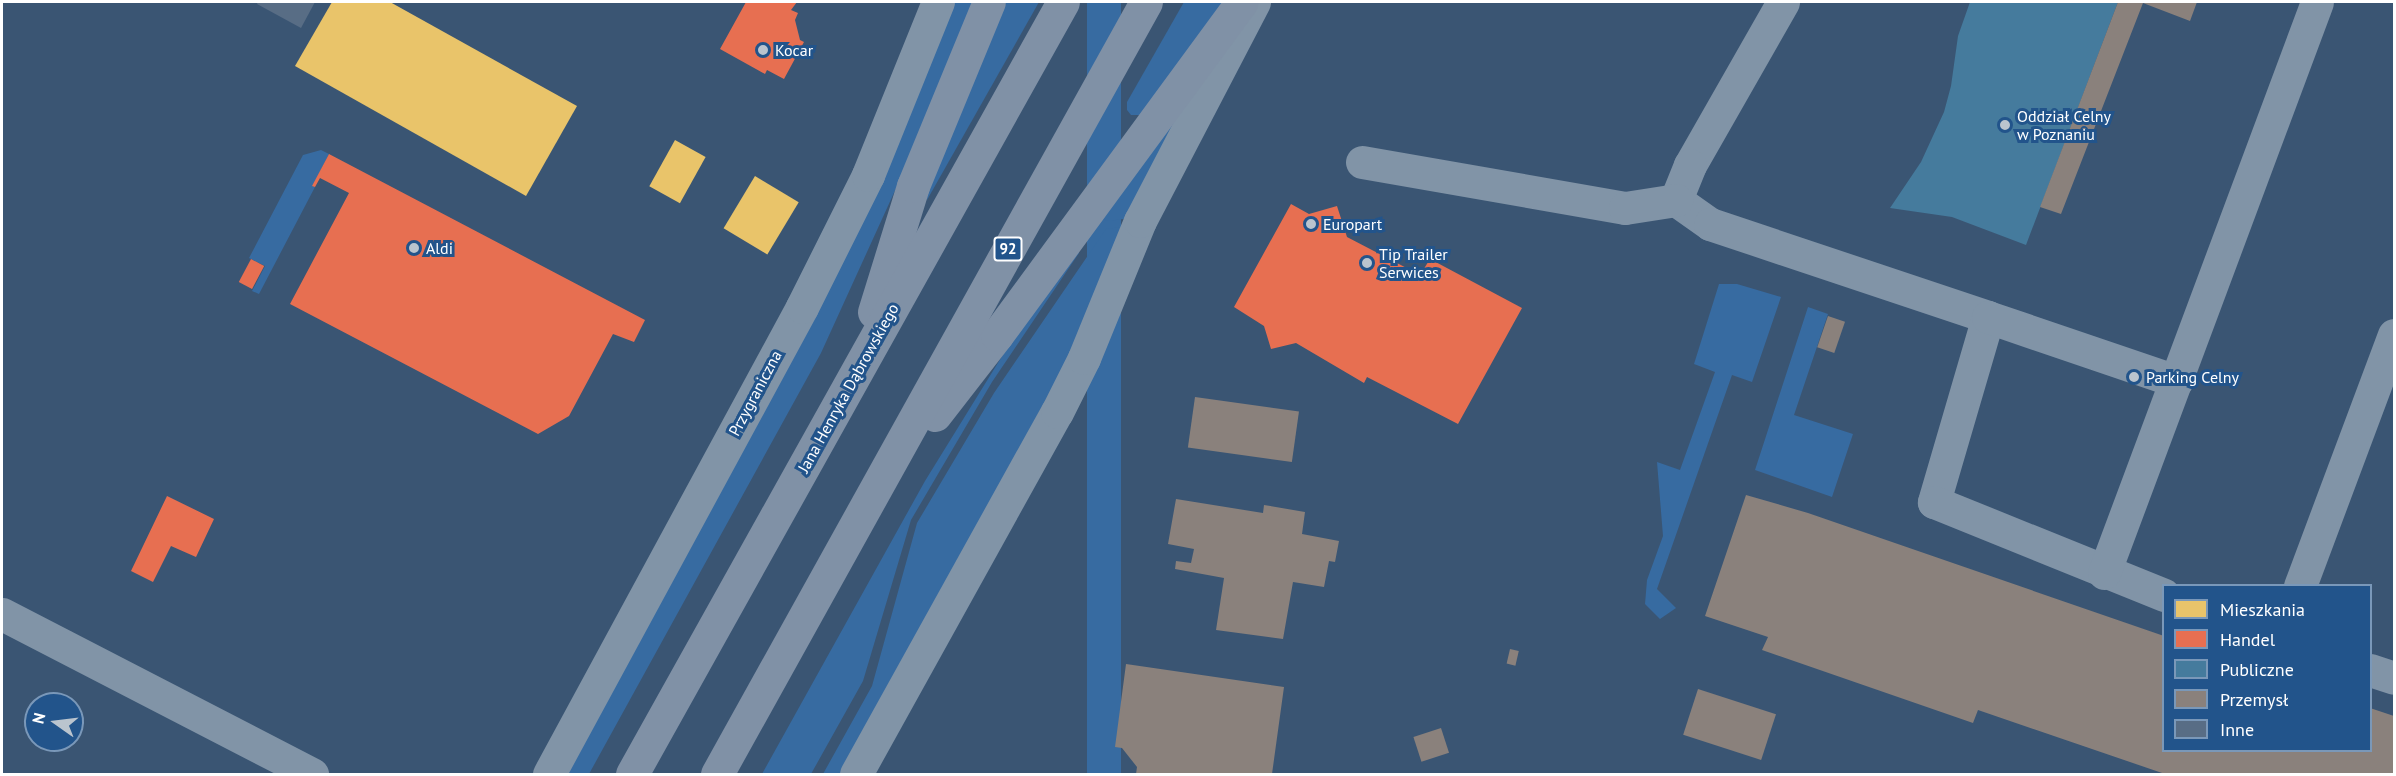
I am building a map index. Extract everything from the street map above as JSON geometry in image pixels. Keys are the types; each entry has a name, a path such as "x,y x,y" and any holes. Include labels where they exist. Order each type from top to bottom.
{"main road":[{"path":"854,376 913,186 989,2"},
{"name":"Jana Henryka Dąbrowskiego","path":"632,774 1063,2"},
{"name":"92","path":"717,774 1146,2"},
{"path":"871,496 997,335 1242,2"}],"street":[{"name":"Przygraniczna","path":"549,774 807,297 868,175 939,2"},
{"path":"856,774 1057,412 1140,221 1224,64 1254,2"},
{"path":"1676,200 1690,165 1783,2"},
{"path":"2104,573 2318,2"},
{"path":"1362,162 1625,208 1676,200 1710,224 2176,381"},
{"path":"1988,317 1934,502 2162,595"},
{"path":"2300,584 2394,335"},
{"path":"2,614 312,774"},
{"path":"2372,671 2394,678"}],"shaded area":[{"path":"953,2 974,2 903,173 821,353 589,774 567,774 808,327"},
{"path":"1003,2 1039,2 927,200 926,198"},
{"path":"1087,2 1121,2 1121,774 1087,774"},
{"path":"1184,2 1228,2 1140,115 1131,115 1127,110 1127,102"},
{"path":"1191,92 1132,218 1107,221 1100,215"},
{"path":"321,150 329,154 313,186 315,187 259,294 252,291 265,266 249,258 303,155"},
{"path":"1128,226 1079,338 844,774 823,774 872,686 917,523 994,393 1106,229"},
{"path":"1077,248 1079,253 992,382 911,520 863,681 811,774 762,774 925,481 1017,332"},
{"path":"1719,284 1737,284 1781,297 1752,382 1732,375 1657,589 1676,608 1660,619 1645,604 1647,580 1663,536 1657,462 1680,470 1715,372 1694,364"},
{"path":"1808,307 1828,314 1794,415 1853,434 1832,497 1755,470"}],"building: Mieszkania":[{"path":"332,2 390,2 577,106 526,196 295,66"},
{"path":"675,140 706,157 680,203 649,186"},
{"path":"755,176 799,202 767,255 724,228"}],"building: Handel":[{"path":"746,2 797,2 791,10 798,13 795,20 800,40 804,42 784,79 767,70 765,74 720,49"},
{"name":"Aldi","path":"329,154 645,320 634,342 613,334 569,416 538,434 290,304 349,193 320,178 315,187 312,186"},
{"path":"1291,204 1309,214 1337,206 1347,237 1420,275 1430,259 1522,308 1458,424 1367,377 1364,383 1296,343 1271,349 1264,326 1234,307"},
{"path":"251,259 264,266 252,289 239,282"},
{"path":"167,496 214,519 196,557 171,546 153,582 131,571"}],"building: Publiczne":[{"name":"Oddział Celny w Poznaniu","path":"1970,2 2118,2 2026,245 1952,217 1890,208 1921,162 1944,112 1951,86 1958,36"}],"building: Przemysł":[{"path":"2118,2 2197,2 2190,21 2143,3 2061,214 2040,207"},
{"path":"1828,316 1845,322 1834,353 1817,347"},
{"path":"1195,397 1299,412 1292,462 1188,448"},
{"path":"1746,495 1808,513 2162,635 2162,752 2372,752 2372,709 2394,716 2394,774 2165,774 1978,710 1973,723 1762,650 1768,637 1705,616"},
{"path":"1176,499 1263,513 1264,505 1305,512 1302,534 1339,541 1335,562 1329,561 1324,587 1293,582 1283,639 1216,630 1224,578 1175,569 1176,561 1191,563 1194,549 1168,544"},
{"path":"1510,649 1519,651 1515,666 1507,664"},
{"path":"1126,664 1284,687 1272,774 1136,774 1137,767 1122,748 1115,747"},
{"path":"1698,689 1776,714 1761,760 1683,735"},
{"path":"1441,728 1449,753 1421,762 1413,737"}],"building: Inne":[{"path":"258,2 315,2 301,28 257,4"}],"place":[{"name":"Kocar","path":"763,50"},
{"name":"Oddział Celny w Poznaniu","path":"2005,125"},
{"name":"Europart","path":"1311,224"},
{"name":"Aldi","path":"414,248"},
{"name":"Tip Trailer Serwices","path":"1367,263"},
{"name":"Parking Celny","path":"2134,377"}]}
